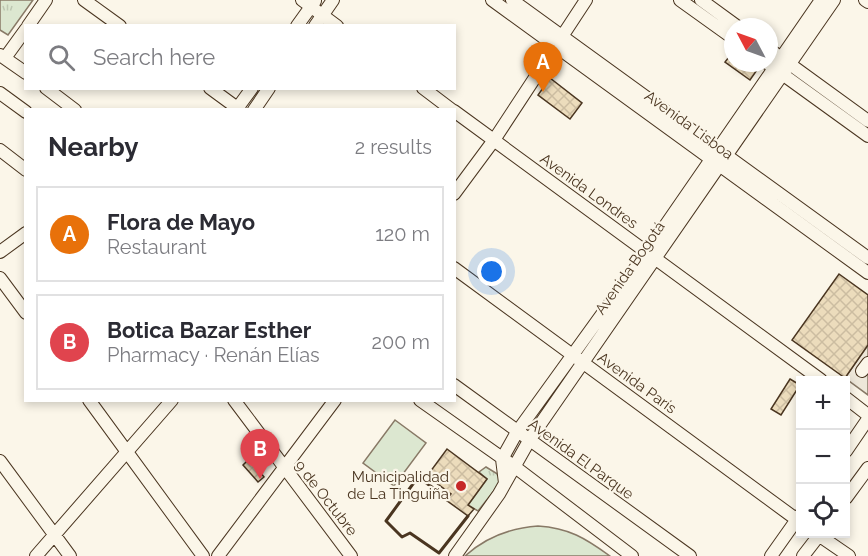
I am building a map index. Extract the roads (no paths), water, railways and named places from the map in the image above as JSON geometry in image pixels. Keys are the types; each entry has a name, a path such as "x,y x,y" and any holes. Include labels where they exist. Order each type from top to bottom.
{"street":[{"path":"29,24 46,0"},
{"path":"84,0 117,24"},
{"path":"316,24 333,0"},
{"name":"Avenida Lisboa","path":"492,0 558,41 718,157 868,273"},
{"name":"Avenida Lisboa","path":"512,0 558,41"},
{"path":"456,192 494,140 586,0"},
{"path":"680,0 724,32"},
{"path":"701,0 726,18"},
{"name":"Avenida Bogotá","path":"455,556 515,467 578,359 718,157 821,0"},
{"name":"Avenida Bogotá","path":"779,65 834,0"},
{"path":"298,24 310,2 334,24"},
{"path":"24,30 2,56 24,72"},
{"path":"779,65 868,121"},
{"path":"779,65 868,136"},
{"path":"49,90 72,108"},
{"path":"213,90 237,108"},
{"path":"239,108 251,90"},
{"path":"255,108 268,90"},
{"name":"Avenida Londres","path":"426,90 450,108"},
{"path":"0,93 24,111"},
{"name":"Avenida Londres","path":"456,112 814,376"},
{"path":"0,150 24,169"},
{"name":"Avenida Lisboa","path":"718,157 868,258"},
{"path":"0,252 24,234"},
{"name":"Avenida París","path":"456,269 796,516"},
{"path":"0,278 24,310"},
{"name":"Avenida Bogotá","path":"502,459 520,428 578,359"},
{"name":"Avenida El Parque","path":"456,386 520,428 530,439 690,556"},
{"path":"850,401 868,417 850,445"},
{"path":"90,402 203,556"},
{"path":"36,556 170,402"},
{"name":"9 de Octubre","path":"235,402 351,556"},
{"path":"218,556 334,402"},
{"path":"423,402 515,467 632,556"},
{"path":"502,459 505,483"},
{"path":"0,461 70,556"},
{"path":"850,493 868,468"},
{"path":"771,556 796,524"},
{"path":"803,556 815,538"},
{"path":"824,538 849,556"}],"place":[{"name":"Flora de Mayo","path":"543,92"},
{"name":"Botica Bazar Esther","path":"260,479"},
{"name":"Municipalidad de La Tinguiña","path":"461,486"}]}
